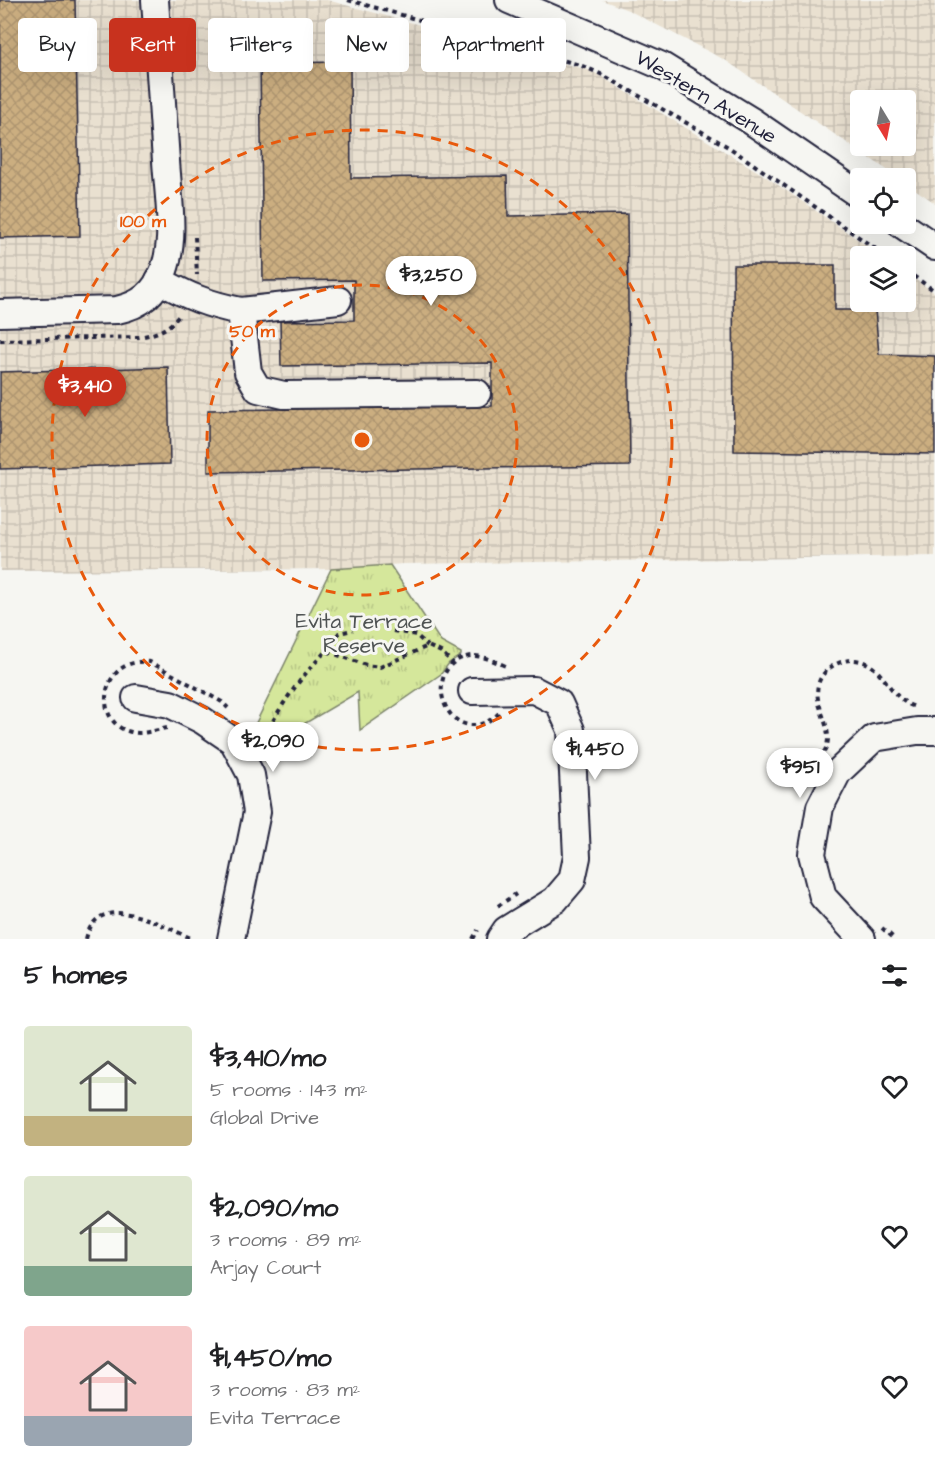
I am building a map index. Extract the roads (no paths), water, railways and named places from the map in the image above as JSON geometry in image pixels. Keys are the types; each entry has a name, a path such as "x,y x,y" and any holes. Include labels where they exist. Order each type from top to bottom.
{"street":[{"path":"0,312 117,310 143,301 159,280 168,254 169,213 155,0"},
{"name":"Western Avenue","path":"509,0 662,66 750,120 850,188"},
{"path":"916,234 935,247"},
{"path":"159,280 191,298 241,310 338,300"},
{"path":"241,310 248,372 258,389 284,395 477,393"},
{"path":"472,691 534,690 559,703 571,730 577,857 572,880 555,900 506,930 490,933"},
{"path":"136,698 170,704 202,720 233,741 251,775 257,812 231,939"},
{"path":"871,933 823,897 812,854 820,807 838,772 874,738 917,731 935,731"}],"park label":[{"name":"Evita Terrace Reserve","path":"364,633"}]}
